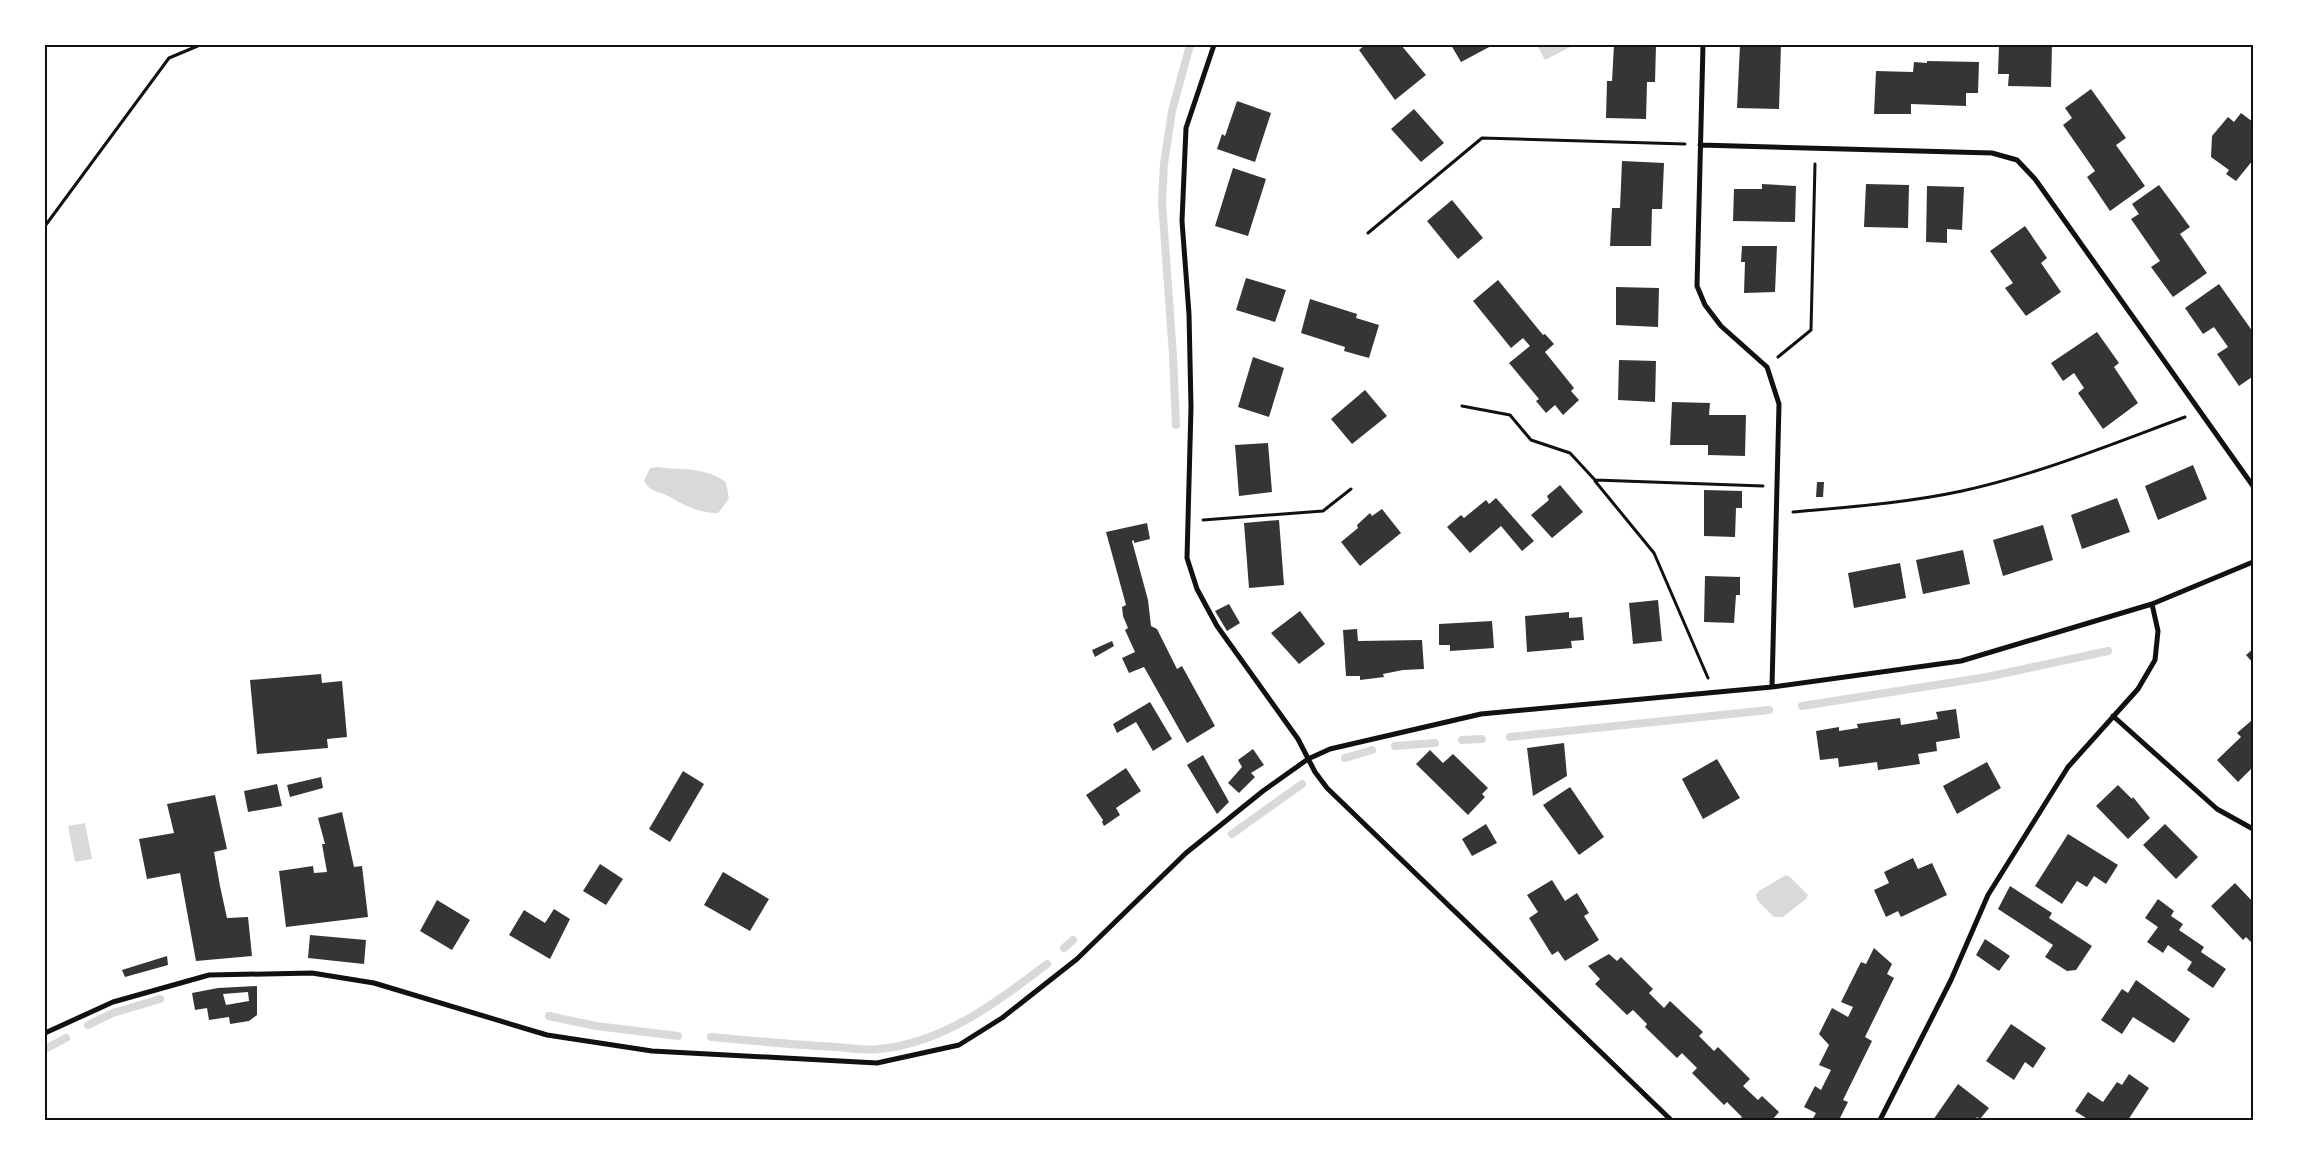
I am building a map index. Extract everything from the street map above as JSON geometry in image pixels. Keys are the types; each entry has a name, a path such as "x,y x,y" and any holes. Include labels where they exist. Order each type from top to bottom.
{"street":[{"path":"1214,45 1186,128 1182,221 1190,324 1191,407 1187,558 1197,588 1217,626 1298,739 1308,759 1327,788 1671,1120"},
{"path":"1703,45 1697,286 1704,305 1721,326 1767,367 1779,404 1772,687"},
{"path":"1700,145 1992,153 2017,160 2035,179 2253,486"},
{"path":"45,1033 113,1002 208,975 312,973 374,983 547,1035 652,1051 877,1063 959,1046 1002,1018 1077,959 1186,853 1262,791 1308,759 1330,749 1481,714 1772,687 1961,660 2152,604 2253,562"},
{"path":"1880,1120 1951,980 1988,895 2068,767 2138,689 2155,660 2158,631 2152,604"},
{"path":"2113,716 2217,809 2253,829"}],"path":[{"path":"45,226 169,58 200,45"},
{"path":"1368,233 1482,138 1700,145"},
{"path":"1767,367 1811,330 1816,165 1814,148"},
{"path":"1462,406 1510,415 1531,440 1570,453 1595,480 1654,553 1714,692"},
{"path":"1776,513 1898,502 1962,490 2051,467 2200,411"},
{"path":"1595,480 1777,487"},
{"path":"1188,521 1323,511 1351,489"}],"shaded area":[{"path":"1542,45 1574,45 1545,60 1538,47"},
{"path":"659,467 701,471 718,477 726,482 729,499 718,513 705,512 652,490 644,481 650,468"},
{"path":"85,823 92,859 75,862 68,826"},
{"path":"1786,875 1808,895 1806,899 1783,917 1774,917 1758,901 1756,895 1759,891"}],"building":[{"path":"1365,45 1401,45 1426,75 1395,100 1359,50"},
{"path":"1451,45 1493,45 1461,62"},
{"path":"1614,45 1656,45 1655,82 1647,82 1646,119 1606,118 1607,81 1612,81"},
{"path":"1740,45 1781,45 1779,109 1737,108"},
{"path":"1999,45 2052,45 2051,87 2008,86 2009,74 1998,74"},
{"path":"1927,61 1979,62 1978,93 1966,93 1966,106 1911,104 1911,114 1874,114 1876,71 1913,72 1914,62 1927,63"},
{"path":"2091,89 2126,138 2116,145 2145,186 2110,211 2087,177 2095,171 2063,125 2072,118 2065,108"},
{"path":"1237,101 1271,113 1255,162 1217,149 1222,134 1225,136"},
{"path":"1414,109 1444,143 1421,162 1391,129"},
{"path":"2241,113 2253,122 2253,160 2236,181 2226,174 2229,170 2211,157 2212,136 2228,117 2234,122"},
{"path":"1622,161 1664,163 1662,209 1652,209 1651,246 1610,246 1612,208 1620,208"},
{"path":"1233,168 1266,179 1248,236 1215,226"},
{"path":"1762,184 1796,186 1795,222 1733,221 1734,189 1762,189"},
{"path":"1866,184 1909,185 1908,228 1864,227"},
{"path":"2159,185 2190,227 2180,234 2207,273 2173,297 2151,267 2160,261 2131,219 2139,214 2132,204"},
{"path":"1927,186 1964,187 1962,230 1947,229 1947,243 1926,242"},
{"path":"1452,200 1483,238 1458,259 1427,221"},
{"path":"2025,226 2047,258 2041,263 2061,292 2026,316 2005,288 2013,283 1990,251"},
{"path":"1742,246 1777,246 1775,292 1744,293 1745,262 1741,262"},
{"path":"1246,278 1286,290 1275,322 1236,310"},
{"path":"1498,280 1543,335 1545,334 1554,344 1545,352 1574,388 1571,391 1579,400 1563,415 1555,405 1546,413 1536,401 1539,399 1509,363 1530,346 1523,338 1511,348 1473,301"},
{"path":"2219,284 2253,332 2253,378 2239,386 2217,354 2228,347 2214,327 2203,334 2185,308"},
{"path":"1616,287 1659,288 1658,327 1616,325"},
{"path":"1310,299 1357,314 1356,318 1379,325 1369,358 1344,351 1345,347 1301,333"},
{"path":"2097,332 2119,363 2114,367 2138,403 2103,429 2078,393 2084,388 2074,373 2063,381 2051,363"},
{"path":"1253,357 1284,368 1269,417 1238,407"},
{"path":"1619,360 1656,361 1655,402 1618,400"},
{"path":"1365,390 1387,416 1352,444 1331,419"},
{"path":"1672,402 1710,403 1709,415 1746,415 1745,456 1708,455 1708,445 1670,445"},
{"path":"1268,443 1272,492 1239,496 1235,445"},
{"path":"2193,465 2207,499 2158,520 2145,486"},
{"path":"1817,482 1824,482 1823,497 1816,497"},
{"path":"1560,485 1583,512 1552,538 1531,515 1549,500 1547,496"},
{"path":"1704,490 1742,491 1742,508 1736,508 1735,537 1704,536"},
{"path":"1496,498 1534,541 1522,551 1501,526 1470,553 1447,527 1461,515 1464,518 1486,500 1489,504"},
{"path":"2117,498 2130,532 2082,549 2071,515"},
{"path":"1382,509 1401,533 1360,566 1341,542 1358,528 1357,525 1370,513 1372,516"},
{"path":"1279,520 1284,585 1249,588 1244,523"},
{"path":"1147,523 1150,539 1134,543 1134,540 1132,541 1148,600 1151,626 1157,629 1177,669 1182,666 1215,726 1187,743 1144,667 1129,673 1122,658 1135,652 1125,630 1128,628 1123,616 1122,607 1126,605 1106,532"},
{"path":"2043,525 2053,560 2003,576 1993,540"},
{"path":"1963,550 1970,584 1923,594 1916,560"},
{"path":"1900,563 1906,598 1854,608 1848,573"},
{"path":"1705,576 1740,577 1740,595 1736,595 1734,623 1704,622"},
{"path":"1658,600 1662,641 1633,644 1629,603"},
{"path":"1229,604 1240,623 1227,631 1215,611"},
{"path":"1300,611 1325,644 1299,664 1271,633"},
{"path":"1569,612 1569,618 1582,617 1584,640 1571,641 1572,648 1527,652 1525,616"},
{"path":"1492,621 1494,648 1450,651 1450,645 1439,645 1439,624"},
{"path":"1357,629 1358,641 1422,640 1424,669 1403,670 1383,674 1384,677 1360,680 1360,676 1346,676 1343,630"},
{"path":"1112,641 1114,646 1095,657 1092,650"},
{"path":"2253,649 2253,663 2246,655"},
{"path":"321,674 322,683 342,681 347,737 327,739 328,748 257,754 250,680"},
{"path":"1150,702 1172,739 1153,751 1136,722 1117,733 1113,724"},
{"path":"1956,709 1960,738 1936,742 1937,751 1918,754 1920,764 1878,770 1877,762 1839,767 1838,758 1820,760 1816,731 1839,727 1839,731 1858,728 1857,724 1900,718 1901,725 1938,719 1936,712"},
{"path":"2251,721 2253,723 2253,767 2238,782 2217,760 2241,737 2237,733"},
{"path":"1564,743 1567,776 1533,796 1527,748"},
{"path":"1253,749 1264,765 1251,773 1255,777 1239,793 1228,783 1242,767 1238,760"},
{"path":"1430,750 1443,763 1453,754 1488,788 1482,794 1485,797 1468,815 1416,764"},
{"path":"1203,755 1229,802 1217,814 1187,765"},
{"path":"1717,759 1740,798 1703,819 1682,779"},
{"path":"1987,762 2001,788 1957,814 1943,786"},
{"path":"1126,768 1141,791 1116,808 1120,815 1104,826 1103,820 1086,795"},
{"path":"683,771 704,784 670,842 649,829"},
{"path":"321,777 323,788 290,797 287,785"},
{"path":"277,784 282,806 248,812 244,791"},
{"path":"2118,785 2132,799 2133,797 2150,818 2128,839 2096,806"},
{"path":"1570,787 1604,837 1579,855 1543,805"},
{"path":"215,795 227,849 214,852 227,918 248,917 252,956 196,961 180,873 147,879 139,839 174,833 167,804"},
{"path":"342,812 354,867 362,866 368,917 286,927 279,871 313,866 314,873 327,872 322,844 325,844 318,818"},
{"path":"1486,824 1497,843 1472,856 1462,839"},
{"path":"2165,824 2198,857 2176,879 2143,845"},
{"path":"2068,834 2118,865 2106,884 2094,876 2087,887 2077,881 2062,904 2035,886"},
{"path":"1913,858 1918,869 1932,863 1947,895 1901,917 1898,911 1886,917 1874,890 1889,883 1884,872"},
{"path":"600,864 623,879 606,905 583,891"},
{"path":"723,872 769,899 750,931 704,905"},
{"path":"1552,880 1565,901 1577,893 1589,913 1584,916 1599,940 1565,961 1558,951 1552,955 1529,918 1538,912 1527,895"},
{"path":"2235,883 2253,902 2253,944 2246,937 2243,940 2211,906"},
{"path":"2010,886 2052,913 2049,918 2092,946 2076,970 2067,971 2045,957 2053,945 1998,909"},
{"path":"2158,899 2174,911 2171,916 2183,924 2179,930 2204,947 2201,952 2226,969 2213,988 2187,970 2192,962 2168,945 2163,953 2147,942 2158,927 2145,918"},
{"path":"437,900 470,920 452,950 420,931"},
{"path":"554,909 570,919 550,959 509,935 524,910 545,923"},
{"path":"310,935 366,940 364,964 308,958"},
{"path":"1985,939 2010,956 1999,971 1976,955"},
{"path":"1874,948 1892,964 1887,974 1894,978 1865,1037 1872,1041 1843,1100 1848,1102 1839,1120 1812,1120 1816,1113 1804,1107 1815,1086 1821,1090 1831,1070 1819,1065 1829,1045 1819,1034 1832,1008 1848,1017 1853,1007 1841,1002 1861,962 1866,964"},
{"path":"1609,954 1617,961 1621,957 1653,989 1649,993 1664,1008 1670,1001 1703,1032 1699,1036 1714,1051 1718,1047 1750,1079 1743,1086 1758,1100 1762,1096 1779,1112 1772,1120 1739,1120 1742,1117 1727,1102 1724,1105 1692,1073 1697,1068 1682,1053 1677,1058 1645,1027 1647,1024 1633,1010 1627,1015 1595,984 1600,979 1588,966"},
{"path":"167,956 168,965 125,977 122,970"},
{"path":"2136,980 2190,1019 2174,1043 2133,1017 2122,1034 2101,1020 2122,989 2128,993"},
{"path":"257,986 257,1015 249,1021 230,1024 229,1017 209,1020 207,1008 195,1010 192,993 218,988","holes":["248,992 249,1001 226,1005 223,994"]},
{"path":"2011,1024 2046,1048 2033,1068 2025,1062 2014,1080 1986,1061"},
{"path":"2129,1074 2149,1088 2128,1120 2089,1120 2075,1111 2088,1092 2103,1102 2117,1082 2122,1085"},
{"path":"1958,1084 1989,1108 1980,1119 1977,1117 1975,1120 1933,1120"}],"waterway":[{"path":"1176,425 1162,202 1164,164 1172,111 1190,45"},
{"path":"1802,706 1987,677 2108,651"},
{"path":"1510,737 1769,710"},
{"path":"1462,740 1482,739"},
{"path":"1395,746 1435,743"},
{"path":"1345,758 1372,750"},
{"path":"1232,834 1302,784"},
{"path":"1064,948 1073,940"},
{"path":"711,1037 863,1050 903,1045 926,1039 969,1018 989,1006 1047,964"},
{"path":"88,1025 113,1013 160,999"},
{"path":"549,1016 596,1026 678,1036"},
{"path":"45,1049 66,1038"}]}
